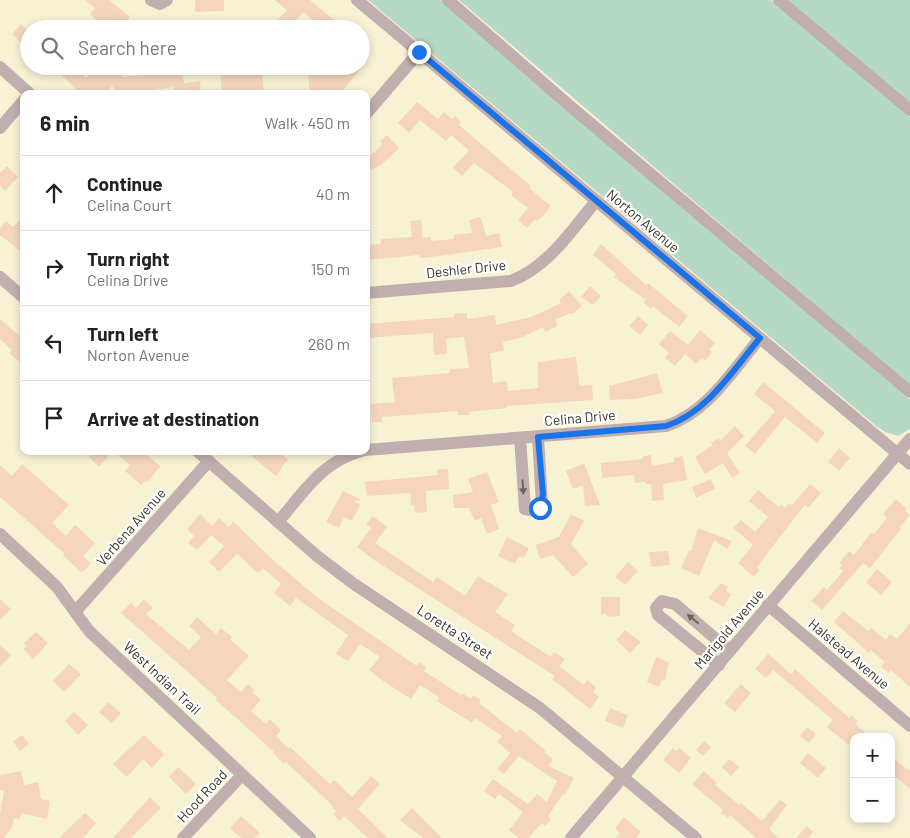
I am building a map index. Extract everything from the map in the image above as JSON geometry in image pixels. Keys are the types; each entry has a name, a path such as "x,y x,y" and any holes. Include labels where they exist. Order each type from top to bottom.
{"street":[{"path":"151,0 160,4 167,0"},
{"name":"Norton Avenue","path":"357,0 910,464"},
{"path":"448,0 570,106 910,392"},
{"path":"779,0 910,110"},
{"path":"370,109 419,52"},
{"path":"0,67 26,90"},
{"path":"0,128 20,105"},
{"name":"Deshler Drive","path":"370,293 511,281 527,274 546,261 596,201"},
{"path":"0,277 20,294"},
{"name":"Celina Drive","path":"370,450 666,426 684,419 705,402 760,338"},
{"path":"520,438 525,509 535,511 542,504 543,494 538,437"},
{"name":"Marigold Avenue","path":"571,838 910,438"},
{"name":"Loretta Street","path":"202,455 278,522 354,584 540,708 696,838"},
{"path":"278,522 328,467 348,455"},
{"name":"Verbena Avenue","path":"75,612 209,461"},
{"name":"West Indian Trail","path":"0,534 57,587 89,630 310,838"},
{"path":"719,665 658,615 656,608 662,600 675,604 730,651"},
{"name":"Halstead Avenue","path":"768,605 910,726"},
{"name":"Hood Road","path":"183,838 242,775"}],"green space":[{"path":"368,0 441,0 910,400 910,429 898,436 885,432 875,425"},
{"path":"459,0 771,0 910,117 910,386"},
{"path":"787,0 910,0 910,104"}],"building":[{"path":"85,0 109,0 130,17 128,20 97,20 90,14 95,8"},
{"path":"195,0 224,0 224,11 195,12"},
{"path":"275,0 310,0 334,20 312,20 303,12 296,20 278,20 287,10"},
{"path":"20,25 20,42 12,34"},
{"path":"61,75 83,75 86,78 89,75 121,75 123,77 183,75 184,83 200,81 201,90 174,90 174,87 151,90 116,90 112,86 108,90 76,89"},
{"path":"220,75 263,75 264,90 222,90"},
{"path":"308,75 356,75 343,90 310,90"},
{"path":"417,102 438,119 444,112 452,119 455,116 461,122 459,125 531,186 529,188 551,206 542,217 537,221 535,219 527,228 518,220 528,208 511,195 513,192 474,163 462,176 453,168 469,150 451,135 446,141 420,120 409,133 398,123"},
{"path":"387,135 399,148 381,165 370,170 370,156 383,144 380,141"},
{"path":"7,166 18,177 5,191 0,186 0,173"},
{"path":"481,217 486,236 499,233 502,247 420,258 419,255 370,260 370,245 381,244 381,239 412,237 410,221 421,220 423,238 431,237 431,241 454,239 454,235 472,233 469,220"},
{"path":"20,220 20,251 0,235 0,229 6,221 13,227"},
{"path":"601,244 646,285 648,283 688,316 679,327 653,306 651,309 643,302 646,300 614,277 616,274 593,255"},
{"path":"590,286 601,296 593,305 581,297"},
{"path":"569,291 582,306 572,314 570,313 555,320 558,326 545,332 543,327 523,337 503,342 504,351 490,353 493,383 507,381 508,391 538,388 538,362 576,357 579,384 581,386 592,385 593,400 507,406 507,408 469,412 469,415 458,415 458,411 382,417 382,422 372,422 371,404 395,402 392,378 450,373 450,369 469,368 464,337 446,339 447,354 434,355 433,333 370,338 370,324 454,317 454,314 467,313 467,319 495,315 496,325 531,317 561,303 559,300"},
{"path":"638,316 648,325 640,335 629,326"},
{"path":"0,319 20,336 20,362 9,353 12,350 0,339"},
{"path":"700,330 715,343 709,350 712,352 705,361 702,358 696,364 685,354 675,366 665,358 669,353 659,344 670,331 688,345"},
{"path":"657,373 663,393 636,399 610,400 609,386"},
{"path":"763,382 825,433 817,443 785,417 755,454 745,446 775,411 754,394"},
{"path":"735,426 744,436 727,453 740,473 732,478 723,463 705,474 695,457 711,446 713,448 711,443 719,438 720,441"},
{"path":"839,448 850,458 839,471 828,462"},
{"path":"90,455 109,455 99,467 89,457"},
{"path":"118,455 148,455 160,466 148,482 146,480 141,485 125,471 130,465"},
{"path":"250,455 282,455 288,459 276,476"},
{"path":"651,455 652,466 674,462 674,458 683,456 687,480 663,484 664,500 652,501 651,484 646,484 645,482 635,483 634,475 602,478 601,463 643,459 643,456"},
{"path":"584,463 600,505 585,506 583,485 573,489 566,471"},
{"path":"22,464 69,505 52,523 66,536 75,525 95,543 83,556 91,563 82,573 63,555 65,554 0,497 0,465 12,476"},
{"path":"448,469 449,489 426,491 427,512 415,513 414,505 411,505 410,493 367,496 365,482 438,475 437,470"},
{"path":"487,472 499,502 491,505 499,529 487,534 481,518 475,521 469,508 454,508 453,495 473,492 468,479"},
{"path":"711,479 715,489 696,498 692,487"},
{"path":"810,484 821,493 808,508 805,505 793,520 763,559 757,568 760,570 754,577 738,563 753,545 733,528 741,520 755,532 768,517 749,501 758,490 779,507 781,505 785,508 789,503 792,505"},
{"path":"343,491 362,500 354,501 360,505 352,521 344,517 339,528 326,522"},
{"path":"896,499 907,509 905,511 910,515 899,528 901,529 870,568 863,563 822,610 811,601 824,587 827,590 843,571 839,568 842,565 839,563 849,551 854,555 871,533 874,534 887,518 883,514"},
{"path":"200,514 212,526 219,518 229,527 233,521 274,561 318,598 417,666 419,662 426,667 424,671 461,695 462,693 471,699 473,695 481,700 479,703 517,733 520,729 546,751 544,752 553,759 548,766 574,778 565,795 563,794 548,816 551,819 545,826 542,823 528,838 518,838 509,830 523,812 499,794 495,799 484,791 493,779 528,804 537,794 547,802 557,781 519,756 504,774 497,769 510,753 497,742 502,736 475,718 472,723 437,701 439,697 420,685 411,699 383,681 369,670 380,657 360,644 348,661 336,654 348,635 296,598 290,606 274,593 281,584 263,568 258,573 237,554 219,572 209,562 224,546 211,535 197,550 188,543 194,536 187,529"},
{"path":"571,514 584,521 571,544 588,564 573,577 553,555 540,559 536,545 559,537"},
{"path":"373,516 387,527 375,543 433,582 437,577 465,596 478,576 508,594 495,612 515,625 511,631 551,657 554,652 565,659 559,666 584,685 587,680 596,687 593,692 599,697 590,709 552,679 555,676 374,560 357,547 371,528 366,524"},
{"path":"698,528 732,541 727,549 714,540 699,576 681,568 689,550 691,551"},
{"path":"507,537 529,548 524,558 519,556 515,564 498,556"},
{"path":"668,551 670,565 651,567 649,552"},
{"path":"628,562 638,571 625,585 615,577"},
{"path":"877,569 892,582 881,595 866,582"},
{"path":"721,583 728,587 726,591 731,594 724,607 708,598"},
{"path":"601,597 620,597 620,616 607,617 606,614 601,614"},
{"path":"0,599 11,609 0,620"},
{"path":"144,599 153,608 146,614 189,650 201,637 189,626 197,617 216,634 221,628 232,637 230,639 249,656 227,680 241,692 248,684 255,690 252,692 261,700 251,711 266,724 270,719 281,730 276,736 288,748 290,747 330,784 334,780 352,797 371,776 380,784 358,809 388,838 368,838 344,816 340,821 333,814 336,811 333,806 286,762 284,764 274,752 216,700 217,698 121,613 131,603 136,608"},
{"path":"843,611 868,631 871,628 886,640 890,634 897,639 910,623 910,687 891,670 888,673 881,666 885,662 871,650 869,653 834,622"},
{"path":"625,630 641,642 630,653 616,640"},
{"path":"36,632 48,643 33,659 23,649 27,646 24,643"},
{"path":"0,645 11,655 0,667"},
{"path":"768,654 791,674 795,669 849,718 851,715 858,721 855,724 865,733 850,733 850,746 827,727 833,720 773,670 766,678 755,669"},
{"path":"656,657 669,662 665,681 662,680 659,687 647,682"},
{"path":"69,664 81,674 64,692 53,681"},
{"path":"741,684 751,693 735,712 724,703"},
{"path":"108,702 121,713 112,723 99,712"},
{"path":"610,708 628,715 623,728 605,721"},
{"path":"74,712 88,725 78,735 65,721"},
{"path":"807,727 816,734 809,743 800,736"},
{"path":"22,735 29,744 20,751 13,742"},
{"path":"144,735 164,754 152,768 143,759 127,777 113,764"},
{"path":"704,741 711,747 703,756 696,750"},
{"path":"673,748 677,751 679,748 691,758 679,773 663,760"},
{"path":"808,753 826,768 818,778 800,763"},
{"path":"729,759 739,767 731,776 722,767"},
{"path":"895,760 910,771 910,789 895,776"},
{"path":"178,767 196,784 186,794 169,777"},
{"path":"21,771 24,785 38,782 41,799 50,801 47,819 21,813 20,819 14,818 12,827 4,838 0,838 0,814 4,790 0,790 0,775"},
{"path":"704,771 717,783 715,785 739,805 741,803 762,821 780,800 787,805 769,829 779,838 756,838 730,815 728,818 721,813 723,810 692,784"},
{"path":"150,797 161,808 131,838 113,838"},
{"path":"412,808 441,838 423,838 400,820"},
{"path":"85,813 96,823 83,838 59,838"},
{"path":"241,816 260,833 255,838 241,838 230,828"},
{"path":"624,817 641,832 636,838 615,838 620,833 615,828"},
{"path":"807,826 813,832 808,838 796,838"}],"route":[{"path":"419,52 760,338 705,402 689,416 674,424 648,428 538,437 543,494 540,508"}]}
